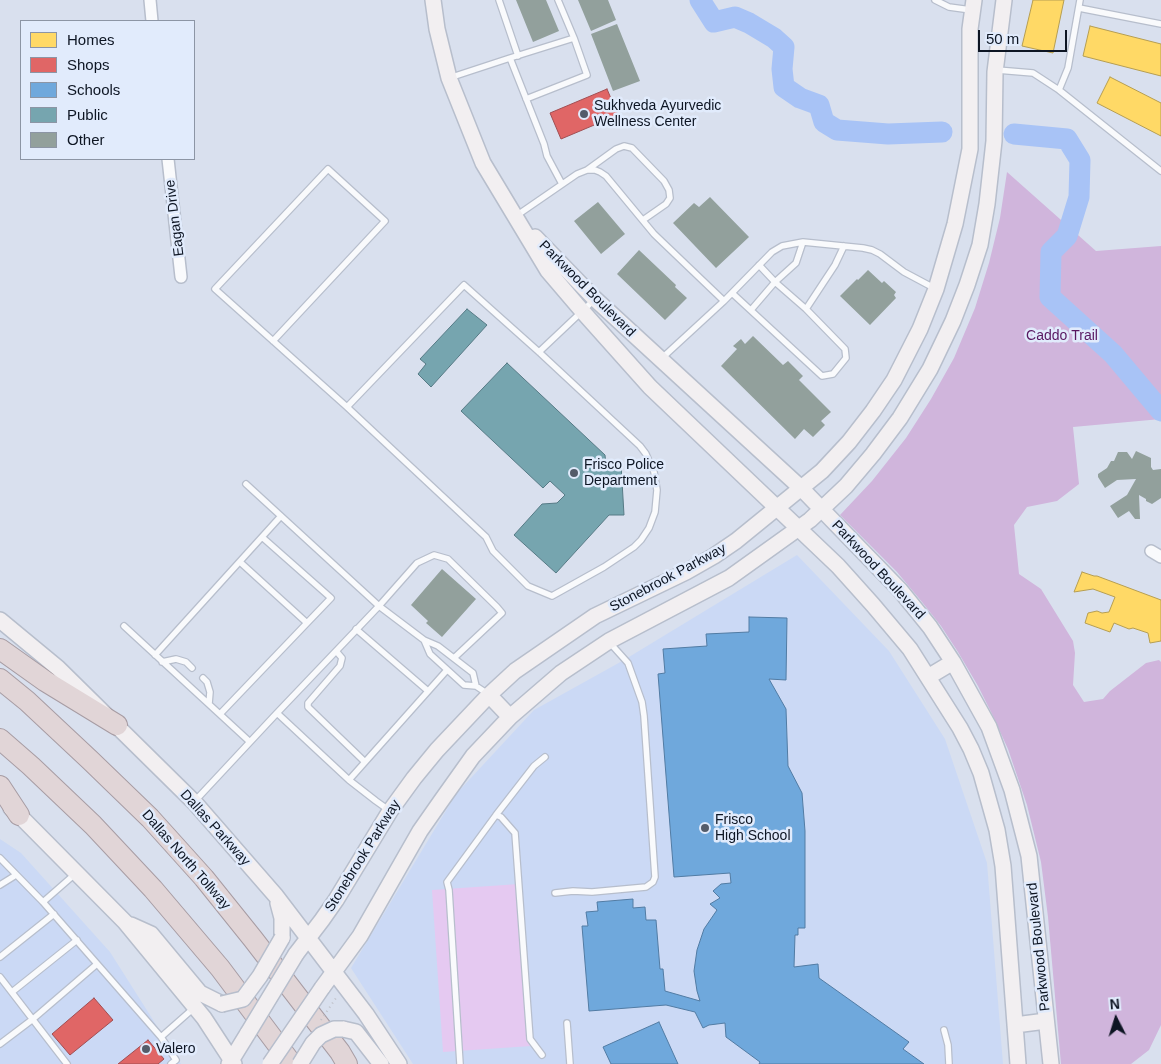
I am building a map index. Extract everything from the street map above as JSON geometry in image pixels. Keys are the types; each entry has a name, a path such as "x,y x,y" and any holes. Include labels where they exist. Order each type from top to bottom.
{"highway":[{"path":"0,649 45,681 117,725"},
{"name":"Dallas North Tollway","path":"0,679 27,701 150,818 204,878 253,939 340,1052 347,1064"},
{"path":"0,739 93,825 153,889 220,968 292,1064"},
{"path":"0,786 19,815"}],"main road":[{"name":"Parkwood Boulevard","path":"433,0 437,29 449,78 483,163 548,271 650,387 838,566 910,649 960,728 981,774 998,830 1018,1064"},
{"name":"Stonebrook Parkway","path":"270,1064 360,936 420,831 440,800 473,756 510,717 561,673 609,641 729,578 798,529 822,510 846,486 900,418 930,369 961,300 980,245 994,141 995,70 1004,0"},
{"name":"Stonebrook Parkway","path":"232,1063 296,954 336,900 390,811 437,750 490,695 515,671 595,616 686,572 736,541 822,471 849,442 873,411 894,380 920,329 936,289 955,224 970,149 970,29 973,5"},
{"name":"Parkwood Boulevard","path":"514,217 594,299 801,488 900,590 930,627 953,662 989,727 1007,775 1029,856 1051,1064"},
{"path":"936,289 961,300"},
{"name":"Dallas Parkway","path":"0,620 58,668 194,802 276,896 366,1014 399,1064"},
{"path":"928,677 953,662"},
{"path":"490,695 510,717"},
{"path":"0,799 19,815 125,922 204,1018 232,1063"},
{"path":"125,922 151,934 200,993 222,1004 243,999 260,976 282,938 282,918 276,896"},
{"path":"1015,1025 1046,1021"},
{"path":"300,1064 320,1035 334,1029 356,1032 381,1064"}],"street":[{"path":"150,0 152,20"},
{"name":"Eagan Drive","path":"168,160 182,277"}],"lane":[{"path":"499,0 518,56"},
{"path":"526,98 587,75 558,0"},
{"path":"935,0 949,7 973,5"},
{"path":"1059,90 1068,68 1080,0"},
{"path":"1079,8 1161,24"},
{"path":"449,78 574,38"},
{"path":"510,58 547,156 562,184"},
{"path":"995,70 1033,73 1059,90 1161,171"},
{"path":"514,217 577,174 587,170 616,149 624,146 632,148 664,182 669,190 670,198 666,204 644,220"},
{"path":"272,341 384,221 328,169 215,290 486,537 493,551 528,586 552,596 604,567 634,547 645,534 652,520 657,490 654,472 640,446 540,352 464,285 346,408"},
{"path":"587,170 595,170 606,176 654,234 724,301"},
{"path":"660,360 724,301 772,252 782,246 803,242 872,250 904,272 936,289"},
{"path":"751,310 775,282 796,263 803,242"},
{"path":"806,309 835,265 844,246"},
{"path":"732,293 822,376 833,374 846,358 846,349 759,265"},
{"path":"540,352 583,312 594,299"},
{"path":"246,484 379,606 424,640 438,646 473,673 476,686"},
{"path":"156,655 281,516"},
{"path":"220,714 331,598 262,537"},
{"path":"194,802 379,606 417,563 434,554 448,559 502,613 454,658"},
{"path":"240,562 308,623"},
{"path":"124,626 250,742"},
{"path":"356,629 428,691"},
{"path":"424,640 430,654 464,685 476,686 490,695"},
{"path":"555,893 646,887 653,882 655,877 642,702 628,663 609,641"},
{"path":"336,651 342,658 340,666 308,703 308,707 365,762"},
{"path":"162,662 176,659 186,662 192,668"},
{"path":"349,780 447,670"},
{"path":"203,678 207,682 210,692 209,704"},
{"path":"277,713 349,780 390,811"},
{"path":"460,1064 447,882 534,766 544,757"},
{"path":"496,815 501,817 515,833 530,1039 542,1055"},
{"path":"0,858 54,914 161,1037 176,1060 171,1064"},
{"path":"43,902 77,873"},
{"path":"0,885 16,875"},
{"path":"0,957 54,914"},
{"path":"12,992 77,940"},
{"path":"0,1044 33,1019 97,964"},
{"path":"0,977 67,1064"},
{"path":"161,1037 195,1007"},
{"path":"567,1022 570,1064"},
{"path":"944,1030 948,1045 949,1064"}],"shaded area":[{"name":"Frisco High School","path":"797,555 889,651 945,739 987,863 1003,1064 413,1064 351,968 456,794 534,710 624,660"},
{"path":"0,839 21,853 110,952 181,1064 0,1064"},
{"path":"519,884 531,1046 443,1052 432,890"}],"green space":[{"name":"Caddo Trail","path":"1007,172 1096,251 1161,246 1161,419 1073,427 1079,484 1057,501 1027,507 1014,525 1019,574 1041,589 1073,641 1075,653 1073,685 1084,702 1103,699 1110,691 1146,663 1159,660 1161,662 1161,1025 1149,1050 1131,1064 1061,1064 1048,917 1041,862 1027,805 1008,749 978,686 941,626 897,572 840,515 872,481 906,438 954,358 975,308 989,263 1000,218"}],"building: Homes":[{"path":"1033,0 1064,0 1053,53 1022,46"},
{"path":"1090,26 1161,44 1161,76 1083,56"},
{"path":"1110,77 1161,103 1161,136 1097,103"},
{"path":"1082,572 1161,600 1161,641 1150,643 1148,633 1133,628 1129,629 1114,623 1110,632 1085,623 1088,613 1097,611 1102,613 1109,612 1115,597 1093,589 1074,592"}],"building: Shops":[{"name":"Sukhveda Ayurvedic Wellness Center","path":"607,89 618,115 561,139 550,113"},
{"path":"94,998 113,1020 70,1055 52,1034"},
{"name":"Valero","path":"148,1040 164,1059 158,1064 118,1064"}],"building: Schools":[{"name":"Frisco High School","path":"749,617 787,618 786,680 769,679 786,709 788,766 802,793 805,831 805,928 798,928 798,935 795,935 794,967 818,964 819,978 909,1042 903,1049 924,1064 759,1064 760,1062 726,1037 725,1023 709,1025 703,1028 695,1012 666,1005 589,1011 582,926 588,926 586,912 598,911 597,902 633,899 633,908 645,907 646,920 656,920 660,969 663,969 665,991 700,1001 694,971 697,950 704,929 717,910 710,904 720,898 713,891 721,884 731,883 730,873 674,877 658,674 665,673 663,649 707,646 706,634 749,632"},
{"path":"659,1022 678,1064 611,1064 603,1047"}],"building: Public":[{"path":"467,309 487,325 431,387 418,374 426,364 420,359"},
{"name":"Frisco Police Department","path":"507,363 605,455 606,465 621,464 624,515 609,515 556,573 514,535 542,504 557,503 565,495 550,481 543,488 461,411"}],"building: Other":[{"path":"516,0 546,0 559,31 533,42"},
{"path":"578,0 608,0 616,20 591,31"},
{"path":"617,24 640,81 613,91 591,34"},
{"path":"710,197 749,237 716,268 673,223 694,203 699,207"},
{"path":"598,202 625,234 601,254 574,221"},
{"path":"639,250 687,298 665,320 617,274"},
{"path":"868,270 882,283 884,281 896,292 894,295 896,298 870,325 840,296"},
{"path":"753,336 783,365 788,361 803,376 799,380 831,412 821,421 825,425 813,437 804,429 795,439 721,366 737,349 733,346 741,339 745,344"},
{"path":"1136,451 1151,458 1153,470 1161,469 1161,498 1152,504 1139,495 1140,519 1135,519 1129,511 1118,518 1110,506 1127,495 1136,479 1117,480 1105,488 1098,474 1107,468 1111,461 1114,461 1118,452 1127,452 1132,459"},
{"path":"442,569 476,599 442,637 426,623 428,621 411,605"}],"waterway":[{"path":"700,0 714,22 735,17 774,38 784,47 782,69 784,87 800,98 819,105 824,122 837,130 888,134 942,132"},
{"path":"1014,134 1067,139 1080,160 1079,197 1067,236 1051,252 1050,297 1113,354 1161,411"}],"place":[{"name":"Sukhveda Ayurvedic Wellness Center","path":"584,114"},
{"name":"Frisco Police Department","path":"574,473"},
{"name":"Frisco High School","path":"705,828"},
{"name":"Valero","path":"146,1049"}]}
